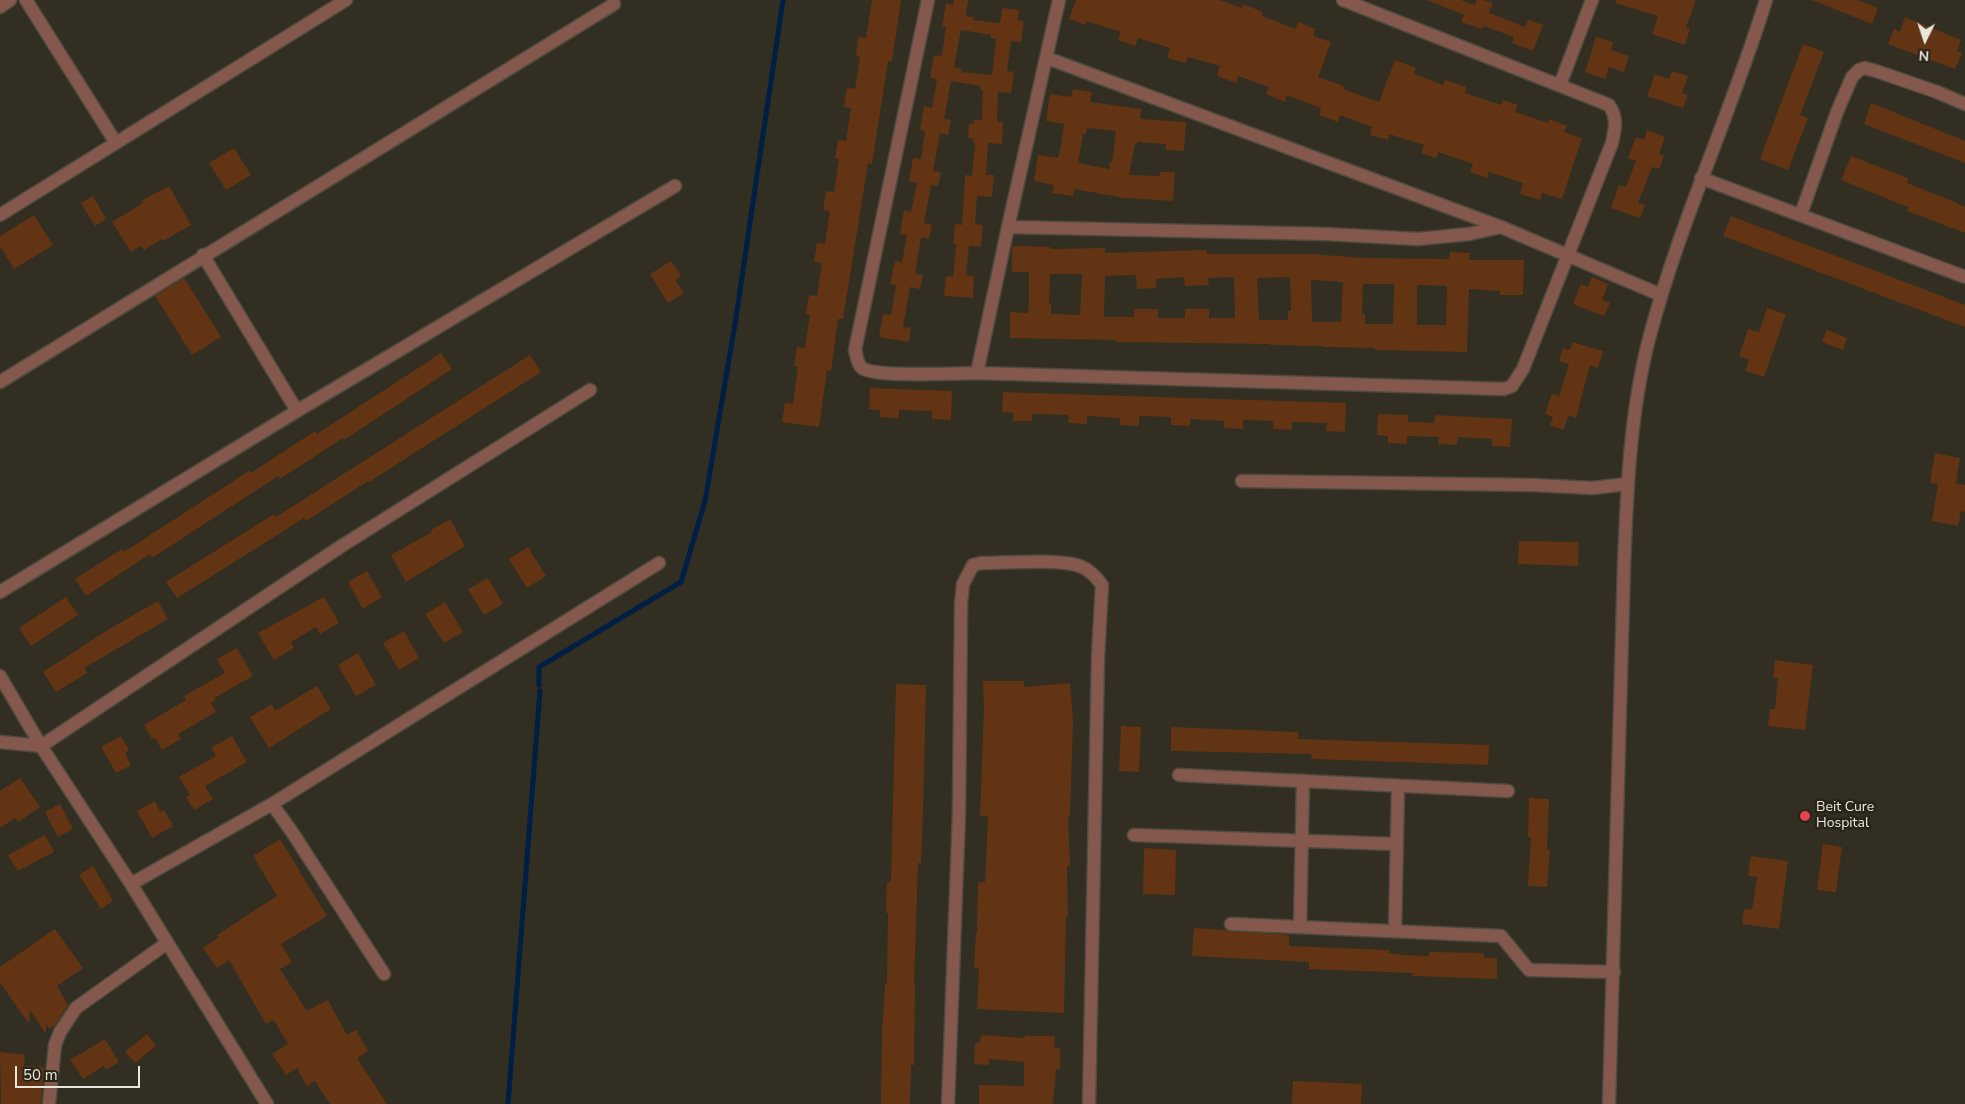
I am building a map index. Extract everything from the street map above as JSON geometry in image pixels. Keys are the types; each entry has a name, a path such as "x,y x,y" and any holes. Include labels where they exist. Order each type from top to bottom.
{"street":[{"path":"0,6 10,0"},
{"path":"26,0 116,143"},
{"path":"0,215 346,0"},
{"path":"928,0 855,350 858,362 862,367 871,372 898,374 977,373 1504,390 1512,386 1522,368 1612,143 1616,124 1615,114 1609,105 1343,0"},
{"path":"977,373 1059,0"},
{"path":"1560,85 1592,0"},
{"path":"1609,1104 1627,484 1637,396 1648,341 1661,295 1701,178 1754,39 1766,0"},
{"path":"0,382 614,4"},
{"path":"1046,58 1501,228 1661,295"},
{"path":"1801,214 1837,112 1852,77 1859,70 1865,68 1876,71 1965,104"},
{"path":"1701,178 1965,277"},
{"path":"0,592 297,411 675,186"},
{"path":"1008,227 1326,234 1418,239 1470,234 1501,228"},
{"path":"203,256 297,411"},
{"path":"0,742 41,746 340,548 590,390"},
{"path":"1242,481 1533,485 1592,488 1627,484"},
{"path":"948,1104 959,813 963,590 973,564 999,562 1055,562 1082,567 1095,575 1102,585 1098,657 1089,1104"},
{"path":"131,884 272,804 659,563"},
{"path":"0,676 41,746 131,884 267,1104"},
{"path":"1179,775 1508,791"},
{"path":"1300,927 1302,781"},
{"path":"1395,931 1398,786"},
{"path":"272,804 384,974"},
{"path":"1134,835 1396,844"},
{"path":"1231,924 1501,936 1529,970 1614,972"},
{"path":"49,1104 55,1045 66,1022 76,1008 167,943"}],"building":[{"path":"872,0 901,0 892,61 888,61 872,164 868,163 843,319 838,319 831,371 827,370 819,427 782,422 785,403 793,404 798,366 794,366 797,347 805,348 810,315 806,314 809,295 817,296 822,263 814,262 817,243 825,244 830,211 823,210 826,191 834,192 839,159 835,158 838,140 846,141 851,108 844,107 847,88 855,89 860,57 856,56 858,37 866,38"},
{"path":"954,0 968,0 966,16 974,17 973,20 1000,23 1002,8 1019,10 1018,20 1024,21 1021,42 1011,41 1007,71 1014,72 1011,93 998,92 997,122 1003,122 1002,144 988,143 986,175 994,175 992,197 977,196 975,224 983,225 981,247 969,246 966,275 974,276 973,298 944,296 946,276 953,277 956,244 953,244 955,224 962,225 965,175 972,176 975,143 973,143 973,139 968,138 969,123 974,124 974,120 982,120 983,90 980,90 981,86 951,81 944,119 951,120 948,135 940,133 933,171 941,172 938,186 931,185 924,223 932,225 929,239 921,237 915,274 923,275 920,289 910,287 903,327 911,328 909,342 879,337 883,314 891,315 896,285 890,284 895,261 902,262 907,235 900,234 904,210 911,212 917,183 909,181 913,158 921,159 925,131 920,130 924,106 932,108 937,79 930,78 934,55 942,56 946,27 942,27 946,3 953,5","holes":["961,30 991,35 991,38 996,39 992,75 961,72 962,69 954,67"]},
{"path":"1076,0 1220,0 1241,8 1243,4 1263,12 1262,16 1296,29 1298,22 1315,29 1313,36 1331,42 1318,77 1344,86 1343,89 1379,102 1395,60 1416,68 1414,74 1443,85 1445,80 1466,87 1465,93 1501,105 1503,100 1518,105 1515,112 1548,123 1549,119 1567,126 1564,132 1582,138 1562,199 1542,193 1540,200 1520,194 1523,183 1489,172 1487,178 1470,172 1473,164 1438,152 1436,158 1421,153 1424,145 1389,134 1388,140 1370,135 1372,127 1340,115 1338,122 1319,115 1321,108 1287,95 1285,102 1266,94 1269,87 1238,76 1236,83 1217,76 1220,66 1188,57 1186,63 1167,58 1170,48 1138,38 1135,46 1118,40 1121,32 1087,21 1086,25 1069,19"},
{"path":"1427,0 1461,0 1475,5 1477,0 1484,0 1493,3 1489,13 1525,27 1528,20 1543,25 1533,51 1512,43 1514,37 1484,26 1483,29 1461,22 1464,15"},
{"path":"1616,0 1696,0 1686,27 1690,29 1685,45 1652,34 1658,16 1615,3"},
{"path":"1812,0 1857,0 1878,8 1872,24"},
{"path":"1905,17 1961,40 1957,51 1962,53 1955,69 1888,44 1894,29 1900,32"},
{"path":"1596,37 1613,42 1611,50 1629,56 1624,72 1609,67 1605,79 1585,72"},
{"path":"1803,44 1824,52 1800,115 1808,118 1788,170 1760,159"},
{"path":"1672,71 1688,76 1682,93 1688,95 1683,108 1647,96 1655,74 1669,79"},
{"path":"1073,89 1092,92 1090,102 1141,109 1140,119 1186,122 1184,151 1166,150 1166,144 1137,142 1129,175 1160,176 1160,172 1175,172 1173,201 1125,198 1074,189 1073,196 1052,193 1054,185 1034,181 1038,155 1058,158 1060,150 1064,124 1046,121 1050,94 1071,97","holes":["1087,128 1116,131 1112,162 1110,162 1109,169 1078,163 1083,134 1086,134"]},
{"path":"1871,103 1965,141 1965,163 1864,124"},
{"path":"1647,130 1665,137 1659,154 1664,156 1659,169 1652,167 1638,203 1645,205 1640,218 1611,208 1619,185 1626,187 1636,161 1628,158 1636,137 1644,140"},
{"path":"234,148 251,175 226,190 209,163"},
{"path":"1851,156 1908,178 1907,183 1965,207 1965,233 1907,211 1908,207 1841,180"},
{"path":"169,186 191,225 144,250 141,246 131,252 112,222 143,203 141,201"},
{"path":"93,196 106,219 95,226 81,203"},
{"path":"34,215 53,245 14,269 0,246 0,236"},
{"path":"1731,216 1965,305 1965,327 1723,236"},
{"path":"1012,246 1050,247 1050,249 1105,248 1105,253 1207,250 1207,254 1310,254 1364,258 1449,259 1450,252 1470,253 1469,260 1524,260 1523,295 1500,295 1500,291 1469,289 1467,352 1375,350 1375,348 1270,344 1116,342 1116,340 1010,338 1010,312 1028,313 1029,304 1029,272 1012,272","holes":["1050,274 1082,274 1080,315 1051,314 1051,304 1049,304","1136,275 1137,289 1156,288 1156,279 1184,277 1185,286 1209,285 1208,278 1234,277 1235,318 1209,318 1209,309 1185,309 1185,318 1158,318 1158,309 1134,309 1134,317 1104,317 1105,276","1290,277 1291,311 1288,311 1288,320 1259,320 1257,278","1311,280 1343,282 1341,322 1312,322","1363,284 1394,284 1393,324 1365,324 1365,314 1362,314","1417,285 1447,286 1446,325 1417,325"]},
{"path":"671,261 681,276 675,280 684,293 668,303 650,274"},
{"path":"1592,277 1608,284 1602,300 1610,303 1604,316 1573,304 1581,284 1588,287"},
{"path":"184,278 221,337 192,355 155,296"},
{"path":"1767,308 1786,314 1764,377 1745,371 1749,360 1739,356 1748,329 1759,332"},
{"path":"1827,330 1847,338 1843,350 1822,342"},
{"path":"1572,342 1603,351 1598,368 1590,365 1576,418 1569,415 1563,430 1550,425 1553,417 1545,414 1552,394 1559,396 1569,364 1559,361 1563,348 1570,350"},
{"path":"441,353 452,369 344,440 343,438 280,479 278,476 152,558 150,554 86,596 75,579 122,549 124,552 249,471 251,473 315,431 317,434"},
{"path":"530,355 541,372 369,482 306,521 304,518 177,598 166,582 274,514 276,517"},
{"path":"870,388 952,391 951,420 932,419 932,411 899,410 899,418 880,417 880,410 869,409"},
{"path":"1003,392 1346,403 1345,432 1326,431 1327,423 1292,422 1292,430 1273,429 1273,421 1243,420 1243,429 1224,428 1224,421 1190,419 1190,426 1171,425 1171,417 1139,416 1139,426 1120,425 1120,418 1087,416 1087,424 1068,423 1069,415 1032,414 1032,421 1013,421 1014,413 1002,412"},
{"path":"1378,414 1408,415 1408,422 1434,423 1435,415 1512,419 1510,447 1492,446 1492,439 1458,437 1457,445 1438,444 1439,437 1407,436 1407,444 1388,443 1388,436 1377,435"},
{"path":"1935,453 1960,458 1956,483 1965,485 1965,512 1961,511 1958,526 1932,521 1938,484 1930,483"},
{"path":"450,519 465,546 406,582 391,555 432,532 431,530"},
{"path":"1519,541 1579,542 1578,566 1518,564"},
{"path":"528,547 546,576 527,588 509,559"},
{"path":"367,571 382,597 363,609 348,582"},
{"path":"488,578 503,604 484,615 468,589"},
{"path":"66,597 78,615 31,646 19,628"},
{"path":"324,597 339,623 320,634 316,627 291,642 294,648 274,660 258,633"},
{"path":"158,601 168,619 84,668 87,673 56,692 43,672 111,628"},
{"path":"445,602 463,632 444,643 425,614"},
{"path":"404,631 419,658 399,670 383,643"},
{"path":"237,648 253,676 214,698 216,700 211,703 216,712 178,734 181,739 162,750 155,738 152,739 144,725 186,700 184,696 225,673 217,659"},
{"path":"358,653 376,685 356,696 338,665"},
{"path":"1775,660 1813,665 1805,730 1768,726 1770,709 1775,709 1778,678 1773,678"},
{"path":"983,681 1024,681 1024,687 1070,683 1073,719 1070,817 1068,817 1070,866 1067,866 1068,917 1066,917 1064,1013 977,1009 979,969 974,968 978,882 985,882 988,816 980,816 984,708"},
{"path":"896,684 926,685 923,814 921,863 918,863 914,985 914,1065 911,1065 910,1104 881,1104 882,1032 885,984 887,984 887,882 891,882"},
{"path":"317,686 331,709 269,748 250,717 272,704 275,711"},
{"path":"1121,726 1141,727 1139,772 1119,771"},
{"path":"1171,727 1298,732 1298,739 1489,745 1488,765 1311,759 1312,754 1171,751"},
{"path":"121,736 129,750 125,753 131,765 116,773 101,747"},
{"path":"232,736 247,762 205,786 213,799 194,810 186,797 190,795 179,777 216,756 211,748"},
{"path":"20,778 40,807 18,822 15,818 0,828 0,791"},
{"path":"1529,798 1549,799 1547,850 1550,850 1547,887 1528,886 1531,837 1528,837"},
{"path":"155,801 160,812 164,810 173,826 152,838 137,811"},
{"path":"60,804 73,829 58,837 45,812"},
{"path":"45,835 54,852 18,871 8,855"},
{"path":"280,839 327,916 281,944 292,962 280,969 307,1011 328,1000 347,1035 356,1030 368,1051 357,1058 387,1104 330,1104 315,1081 307,1086 297,1068 286,1075 272,1054 288,1044 274,1020 266,1024 229,960 217,968 203,948 219,937 217,935 277,896 253,856"},
{"path":"1823,844 1842,847 1836,892 1817,890"},
{"path":"1144,848 1176,850 1175,895 1143,894"},
{"path":"1751,856 1788,861 1779,929 1742,924 1744,909 1752,910 1757,877 1748,876"},
{"path":"93,866 113,901 101,909 79,875"},
{"path":"1194,928 1289,935 1289,946 1389,950 1389,953 1402,955 1429,956 1429,952 1484,953 1484,958 1497,958 1497,979 1412,976 1413,973 1309,969 1309,962 1192,956"},
{"path":"55,929 83,968 57,986 68,1005 55,1025 49,1029 46,1024 46,1034 30,1010 29,1024 0,983 0,967"},
{"path":"147,1034 156,1046 135,1063 125,1052"},
{"path":"982,1035 1025,1038 1025,1036 1055,1036 1054,1047 1060,1048 1060,1069 1056,1069 1053,1104 979,1104 979,1085 1024,1086 1024,1062 989,1059 989,1065 974,1064 975,1043 979,1043"},
{"path":"105,1039 119,1062 106,1070 104,1066 83,1079 70,1060"},
{"path":"0,1052 25,1055 24,1066 44,1067 41,1104 1,1104"},
{"path":"1293,1081 1362,1084 1361,1104 1292,1104"}],"waterway":[{"path":"539,685 539,667 681,582 705,501 735,324 783,0"},
{"path":"508,1104 540,691"}],"place":[{"name":"Beit Cure Hospital","path":"1805,816"}]}
